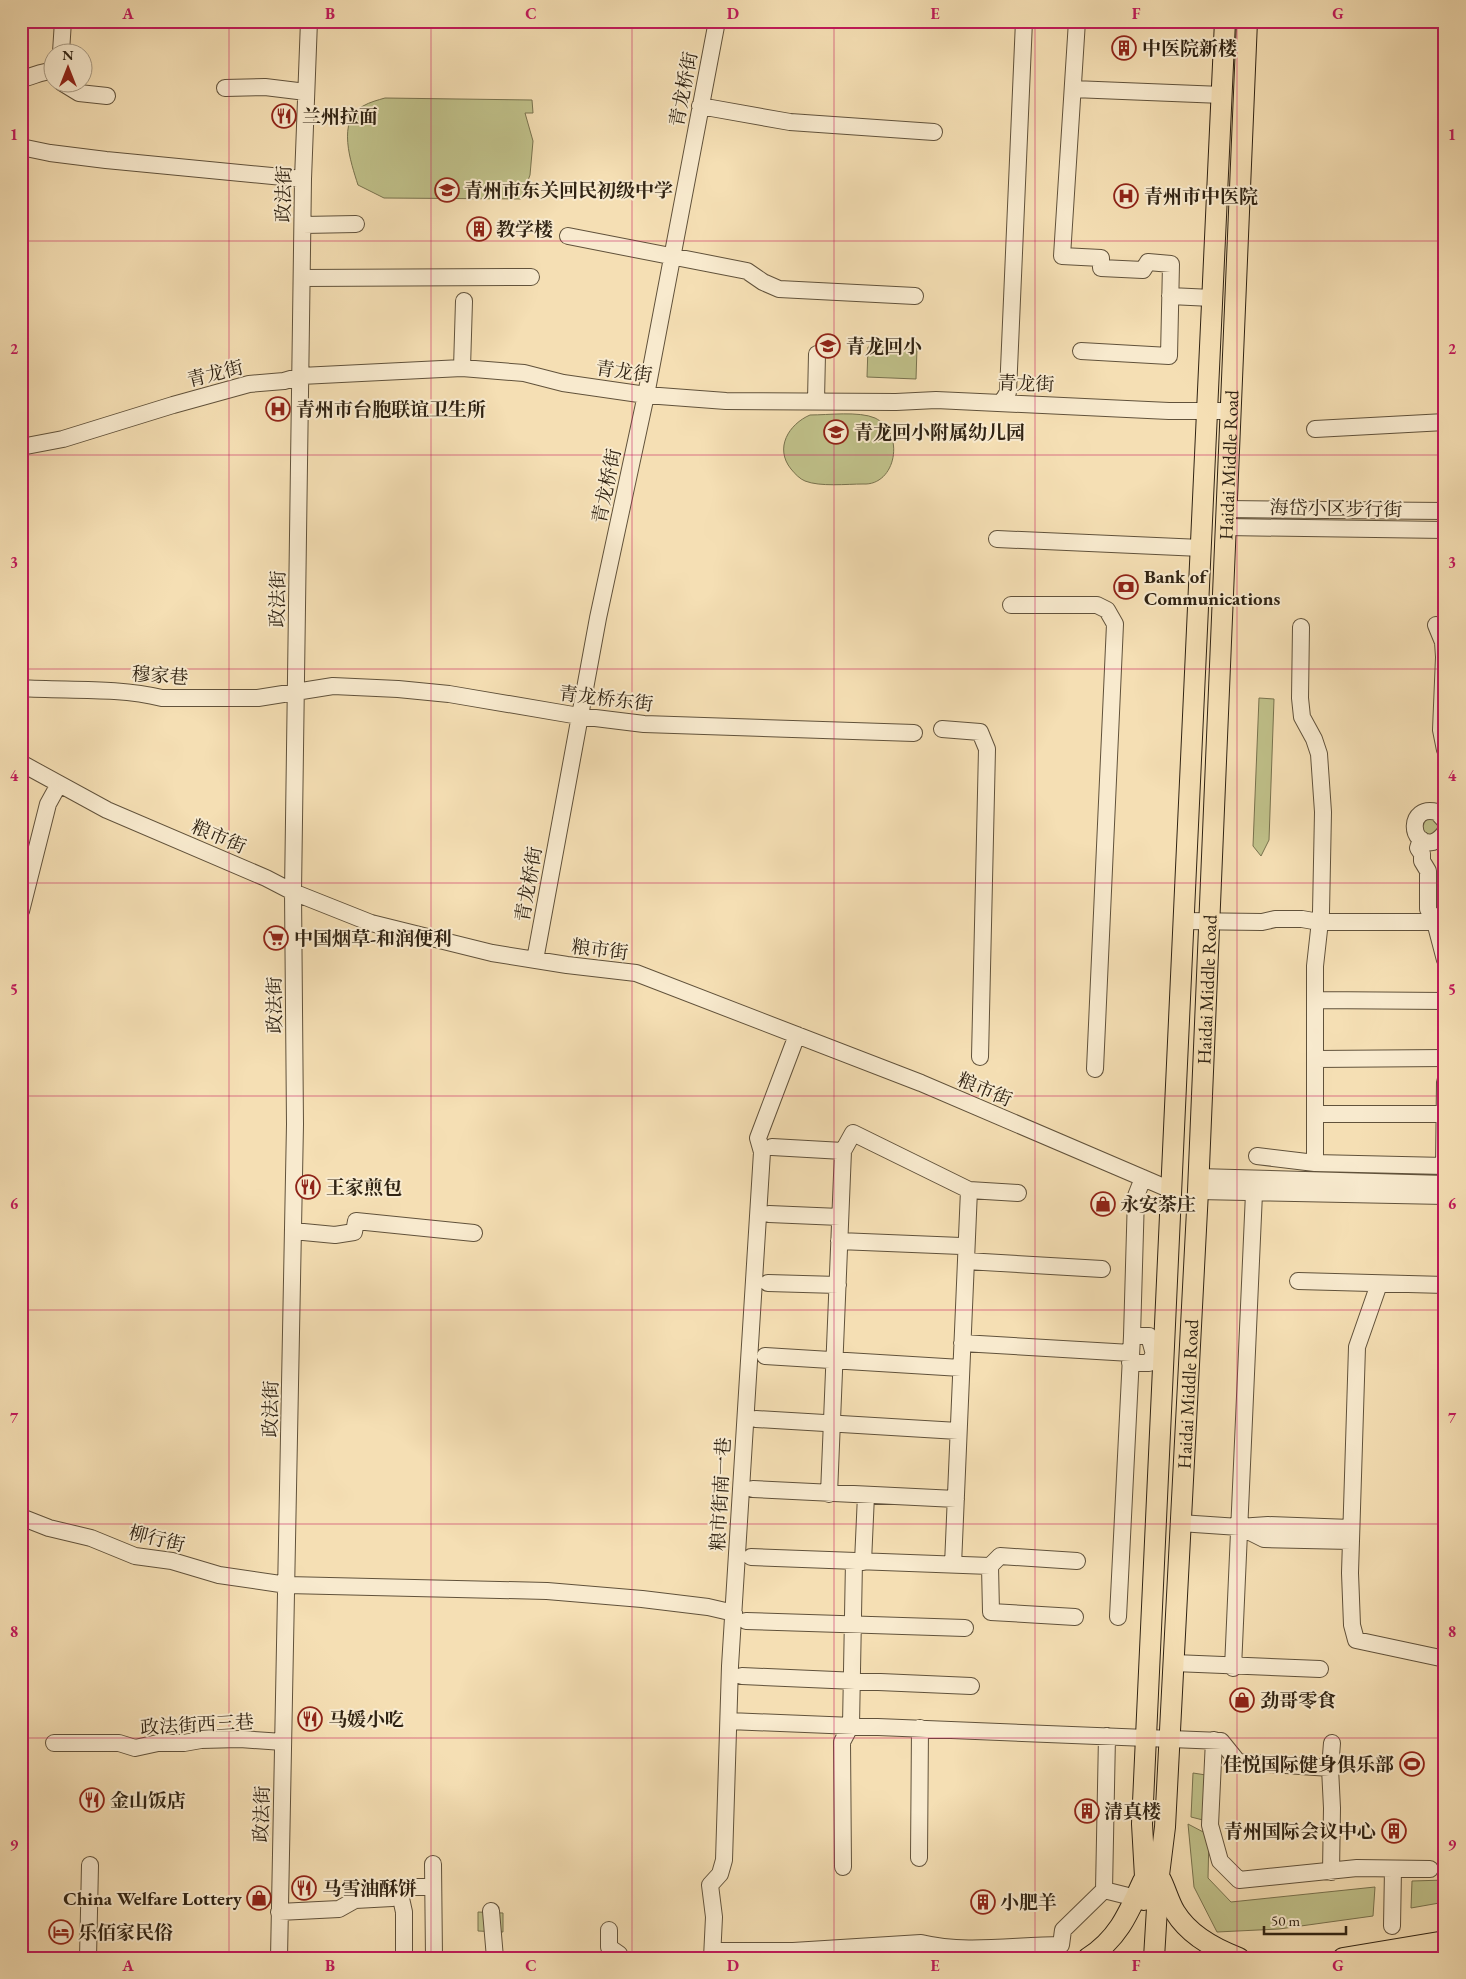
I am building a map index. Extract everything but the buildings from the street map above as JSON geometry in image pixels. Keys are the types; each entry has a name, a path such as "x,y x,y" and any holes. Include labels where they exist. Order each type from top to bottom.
{"main road":[{"name":"Haidai Middle Road","path":"1154,1958 1152,1876 1142,1824 1159,1354 1171,1190 1225,21"},
{"name":"Haidai Middle Road","path":"1142,1958 1152,1876 1165,1827 1170,1738 1198,1184 1248,21"},
{"path":"1088,1958 1100,1949 1124,1924 1136,1898 1152,1876 1190,1931 1222,1951 1239,1958"},
{"path":"1343,1958 1445,1941"}],"street":[{"path":"62,42 63,21"},
{"name":"政法街","path":"279,1958 295,1124 293,892 303,179 309,21"},
{"name":"青龙桥街","path":"535,960 604,588 646,395 717,21"},
{"path":"1002,402 1008,392 1024,21"},
{"path":"1077,21 1062,256 1101,258 1101,268 1143,270 1148,262 1171,264 1169,356 1081,351"},
{"path":"21,79 42,72"},
{"path":"225,88 265,87 306,92"},
{"path":"1073,89 1222,95"},
{"path":"77,92 107,96"},
{"path":"700,106 790,122 934,132"},
{"path":"21,147 50,153 106,160 303,179"},
{"path":"303,225 356,224"},
{"path":"568,236 748,270 763,282 779,289 915,296"},
{"path":"302,278 531,277"},
{"path":"1170,296 1212,298"},
{"path":"462,368 464,301"},
{"path":"816,354 816,400"},
{"name":"青龙街","path":"21,447 63,439 172,405 250,384 284,381 300,376 462,368 524,373 563,383 646,395 726,401 816,400 896,402 936,400 1232,411"},
{"path":"1315,429 1445,422"},
{"name":"海岱小区步行街","path":"1226,518 1445,511"},
{"name":"海岱小区步行街","path":"1226,518 1445,530"},
{"path":"997,539 1201,548"},
{"path":"1011,605 1096,605 1107,610 1115,624 1095,1069"},
{"path":"1436,625 1443,642 1441,730 1445,750"},
{"path":"1301,627 1300,698 1302,717 1314,739 1319,754 1323,812 1321,912 1315,966 1314,1000 1315,1163"},
{"name":"青龙桥东街","path":"296,692 333,686 398,689 475,698 580,716 644,724 914,733"},
{"name":"穆家巷","path":"21,688 112,692 150,695 162,698 258,698 296,692"},
{"path":"942,729 980,732 987,749 980,1057"},
{"name":"粮市街","path":"21,763 107,810 266,878 293,892 371,924 440,941 535,960 636,973 921,1083 1171,1190"},
{"path":"21,911 48,804 59,784"},
{"path":"1444,816 1437,812 1427,811 1418,816 1414,826 1421,839 1429,842 1434,842 1442,837 1445,832"},
{"path":"1421,839 1418,848 1422,854 1422,861 1428,871 1428,909 1440,922 1445,960"},
{"path":"1184,921 1262,922 1273,930 1300,929 1319,922 1440,922"},
{"path":"1314,1000 1445,1001"},
{"name":"粮市街南一巷","path":"713,1955 714,1917 710,1886 720,1874 724,1860 729,1721 740,1617 762,1152 758,1138 797,1035"},
{"path":"1314,1059 1445,1058"},
{"path":"1257,1156 1315,1163 1444,1166 1445,1082"},
{"path":"1314,1114 1444,1114"},
{"path":"828,1494 843,1151 853,1134 969,1190 1018,1193"},
{"path":"772,1147 843,1151"},
{"path":"1118,1617 1131,1351 1136,1196 1143,1178"},
{"path":"1198,1184 1445,1184"},
{"path":"1198,1184 1254,1193 1445,1196"},
{"path":"953,1565 964,1254 969,1190"},
{"path":"1233,1668 1254,1193"},
{"path":"769,1214 840,1217"},
{"path":"293,1231 335,1235 354,1232 356,1221 474,1233"},
{"path":"839,1241 1102,1269"},
{"path":"1298,1281 1445,1285"},
{"path":"768,1283 838,1285"},
{"path":"1379,1284 1357,1347 1350,1582 1352,1625 1356,1640 1445,1659"},
{"path":"962,1343 1131,1351 1149,1364 1159,1354 1149,1336 1131,1351"},
{"path":"765,1356 961,1368"},
{"path":"756,1419 958,1431"},
{"path":"753,1489 956,1499"},
{"path":"843,1867 842,1742 851,1725 853,1624 866,1495"},
{"name":"柳行街","path":"21,1517 49,1528 91,1538 135,1556 172,1561 219,1575 287,1585 547,1591 708,1607 740,1617 965,1628"},
{"path":"1180,1523 1240,1527 1268,1525 1351,1535"},
{"path":"1075,1617 991,1612 990,1566 1000,1556 1077,1561"},
{"path":"751,1557 990,1566"},
{"path":"1174,1663 1320,1669"},
{"path":"742,1676 971,1686"},
{"path":"729,1721 1214,1740 1221,1741 1238,1762 1330,1768"},
{"path":"919,1858 920,1728"},
{"path":"713,1955 793,1951 922,1950 936,1947 1059,1951 1063,1930 1104,1890 1108,1736"},
{"name":"政法街西三巷","path":"54,1743 119,1743 135,1748 158,1743 184,1743 201,1740 240,1739 283,1742"},
{"path":"1214,1740 1210,1825 1220,1861 1239,1880 1357,1868 1430,1870"},
{"path":"1331,1872 1332,1808 1330,1768 1332,1743"},
{"path":"433,1864 434,1958"},
{"path":"88,1958 90,1865"},
{"path":"1392,1926 1393,1869"},
{"path":"279,1912 339,1909 355,1900 392,1898 412,1887 433,1887"},
{"path":"1104,1890 1136,1898"},
{"path":"400,1894 404,1912 404,1958"},
{"path":"491,1911 495,1958"},
{"path":"609,1930 609,1947 619,1954 619,1958"}],"green space":[{"path":"385,98 532,100 533,113 525,113 533,141 530,175 521,199 384,198 358,185 349,154 348,131 350,121 363,106"},
{"path":"868,347 917,348 916,379 867,377"},
{"name":"青龙回小附属幼儿园","path":"810,415 861,415 875,418 885,425 891,435 894,446 893,457 883,477 874,482 863,484 834,485 811,483 798,476 786,461 784,445 790,431 796,424"},
{"path":"1259,698 1274,699 1269,840 1261,856 1253,846"},
{"path":"1431,816 1441,825 1437,835 1424,835 1420,823"},
{"path":"1193,1773 1206,1775 1203,1820 1191,1817"},
{"path":"1188,1824 1209,1835 1208,1878 1231,1902 1375,1887 1373,1916 1279,1929 1217,1932 1194,1887"},
{"path":"1445,1880 1445,1902 1411,1908 1412,1881"},
{"path":"478,1912 503,1913 503,1932 478,1931"}],"place":[{"name":"中医院新楼","path":"1124,48"},
{"name":"兰州拉面","path":"284,116"},
{"name":"青州市东关回民初级中学","path":"447,190"},
{"name":"青州市中医院","path":"1126,196"},
{"name":"教学楼","path":"479,229"},
{"name":"青龙回小","path":"828,346"},
{"name":"青州市台胞联谊卫生所","path":"278,409"},
{"name":"青龙回小附属幼儿园","path":"836,432"},
{"name":"Bank of Communications","path":"1126,587"},
{"name":"中国烟草-和润便利","path":"276,938"},
{"name":"王家煎包","path":"308,1187"},
{"name":"永安茶庄","path":"1103,1204"},
{"name":"劲哥零食","path":"1242,1700"},
{"name":"马媛小吃","path":"310,1719"},
{"name":"佳悦国际健身俱乐部","path":"1412,1764"},
{"name":"金山饭店","path":"92,1800"},
{"name":"清真楼","path":"1087,1811"},
{"name":"青州国际会议中心","path":"1394,1831"},
{"name":"马雪油酥饼","path":"304,1888"},
{"name":"China Welfare Lottery","path":"259,1898"},
{"name":"小肥羊","path":"983,1902"},
{"name":"乐佰家民俗","path":"61,1932"}]}
